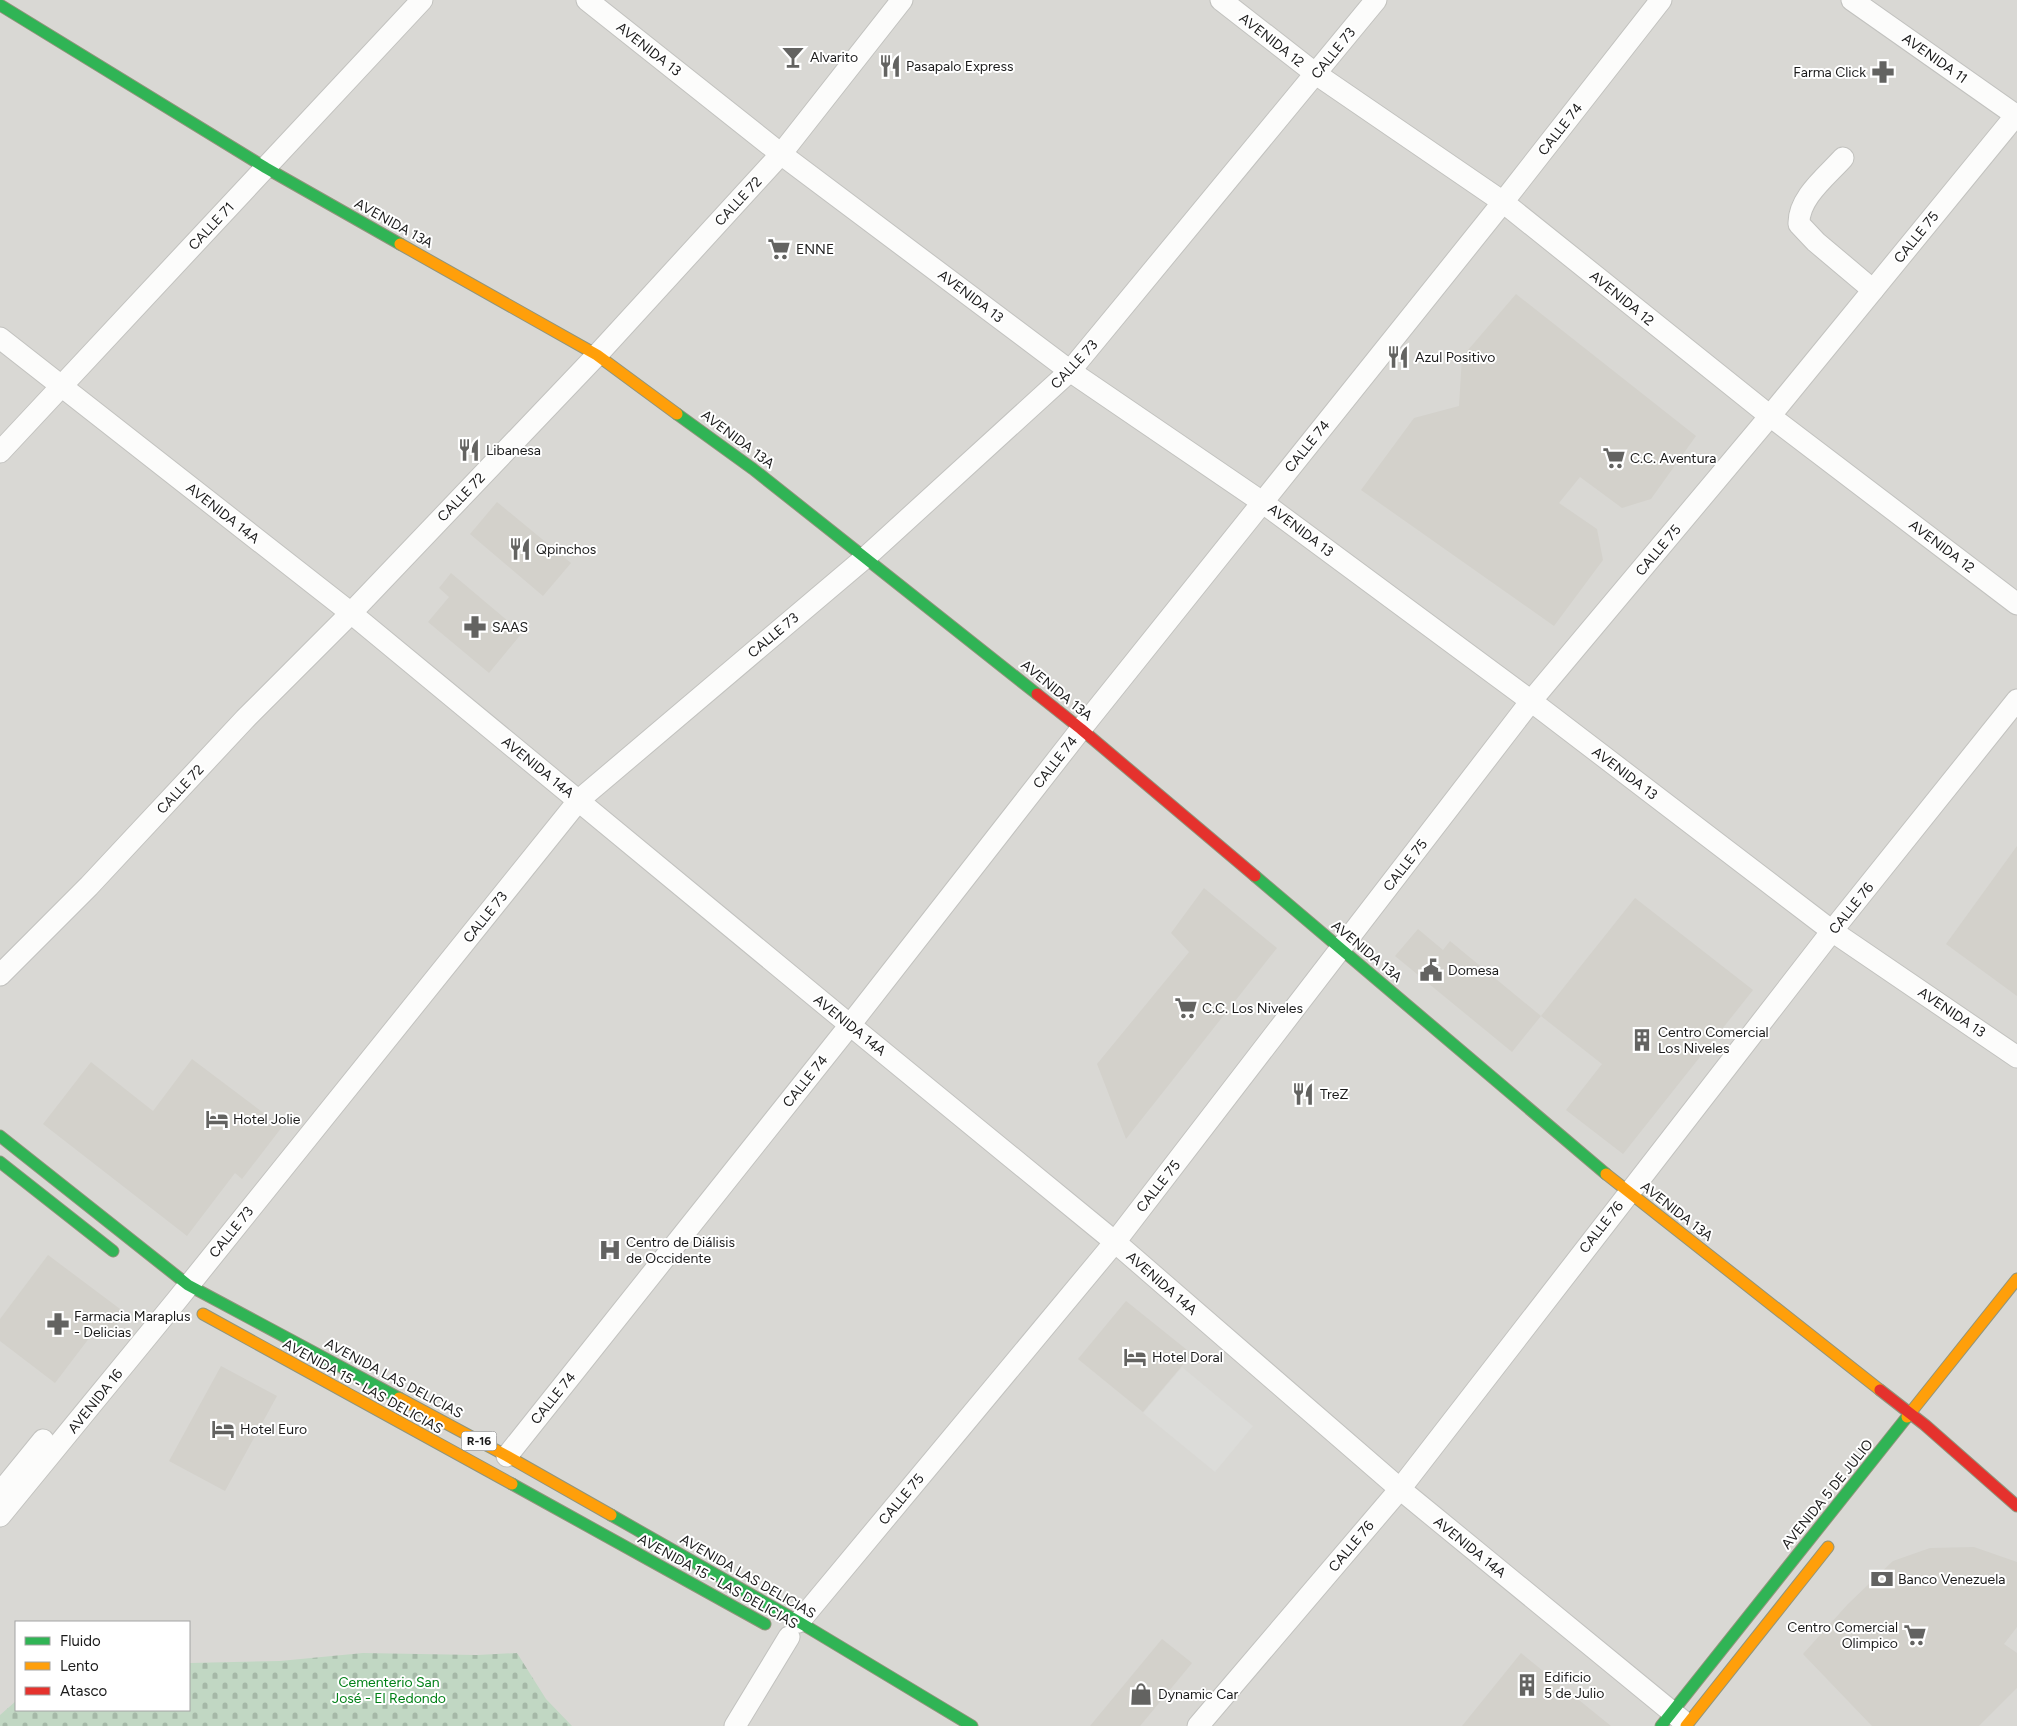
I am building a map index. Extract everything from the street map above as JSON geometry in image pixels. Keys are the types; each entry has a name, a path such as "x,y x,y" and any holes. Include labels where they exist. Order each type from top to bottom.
{"main road":[{"name":"AVENIDA 13A","path":"7,10 266,168 597,355 753,468 1082,729 1628,1192 1926,1425 2017,1506"},
{"name":"AVENIDA LAS DELICIAS","path":"0,1136 181,1295 507,1456 787,1632 972,1726"},
{"path":"0,1162 120,1257"},
{"name":"AVENIDA 5 DE JULIO","path":"1679,1723 1911,1413 2017,1280"},
{"name":"AVENIDA 15 - LAS DELICIAS","path":"181,1295 787,1632"},
{"path":"1679,1723 1834,1540"}],"street":[{"name":"CALLE 71","path":"0,452 422,0"},
{"name":"AVENIDA 13","path":"588,0 781,154 1070,371 1262,502 1531,701 1832,931 2017,1057"},
{"name":"CALLE 72","path":"0,976 89,886 245,719 351,613 597,355 781,154 902,0"},
{"name":"AVENIDA 12","path":"1221,0 1316,74 1503,202 1770,416 2017,604"},
{"name":"CALLE 73","path":"181,1295 579,800 866,557 1070,371 1376,0"},
{"name":"CALLE 74","path":"507,1456 850,1026 1082,729 1503,202 1661,0"},
{"name":"AVENIDA 11","path":"1852,0 2017,115"},
{"name":"CALLE 75","path":"735,1726 787,1632 1115,1242 1531,701 1770,416 2017,115"},
{"path":"1843,158 1804,203 1798,214 1799,224 1816,242 1874,290"},
{"name":"AVENIDA 14A","path":"0,338 351,613 850,1026 1115,1242 1400,1489 1679,1723"},
{"name":"CALLE 76","path":"1198,1726 1400,1489 1628,1192 1832,931 2017,700"},
{"name":"AVENIDA 16","path":"0,1492 181,1295"},
{"name":"AVENIDA 16","path":"0,1516 181,1295"}],"shaded area":[{"path":"0,0 2017,0 2017,1726 0,1726"},
{"path":"1182,1367 1253,1426 1215,1472 1143,1413"}],"green space":[{"name":"Cementerio San José - El Redondo","path":"363,1653 477,1655 517,1653 546,1699 572,1726 0,1726 0,1715 15,1702 15,1711 190,1711 190,1663 280,1661"}],"building":[{"name":"C.C. Aventura","path":"1516,294 1696,436 1651,499 1622,508 1580,477 1559,503 1597,529 1603,560 1554,626 1361,490 1414,418 1459,406 1462,357"},
{"name":"Qpinchos","path":"497,502 571,563 543,596 470,534"},
{"name":"SAAS","path":"451,573 522,633 489,673 428,622 449,597 439,588"},
{"path":"2017,846 2017,996 1946,944"},
{"name":"C.C. Los Niveles","path":"1204,888 1277,948 1126,1139 1097,1064 1189,952 1171,933"},
{"name":"Centro Comercial Los Niveles","path":"1635,898 1753,990 1623,1154 1566,1110 1602,1064 1541,1016"},
{"path":"1418,929 1443,950 1450,941 1541,1016 1512,1052 1395,956"},
{"path":"192,1059 282,1127 242,1179 235,1173 187,1236 43,1124 91,1062 153,1111"},
{"name":"Farmacia Maraplus - Delicias","path":"48,1255 120,1309 121,1318 106,1337 96,1329 55,1383 0,1341 0,1319"},
{"name":"Hotel Doral","path":"1126,1301 1192,1354 1143,1412 1078,1359"},
{"name":"Hotel Euro","path":"221,1366 277,1396 225,1491 169,1461"},
{"name":"Centro Comercial Olimpico","path":"1974,1547 2017,1562 2017,1627 2004,1644 2017,1653 2017,1688 1979,1726 1872,1726 1803,1654 1848,1604 1893,1561 1930,1548"},
{"name":"Dynamic Car","path":"1162,1639 1192,1663 1140,1726 1090,1726"},
{"name":"Edificio 5 de Julio","path":"1521,1653 1611,1726 1462,1726"}],"traffic: fast":[{"path":"0,5 266,168 400,244"},
{"path":"677,414 753,469 1037,694"},
{"path":"1255,876 1606,1174"},
{"path":"0,1136 188,1285 399,1398"},
{"path":"0,1162 113,1251"},
{"path":"1661,1726 1907,1417"},
{"path":"512,1484 765,1624"},
{"path":"611,1515 799,1622 972,1726"}],"traffic: slow":[{"path":"400,244 597,355 677,414"},
{"path":"1606,1174 1880,1390"},
{"path":"1907,1417 2017,1279"},
{"path":"203,1314 512,1484"},
{"path":"399,1398 611,1515"},
{"path":"1686,1726 1828,1547"}],"traffic: jam":[{"path":"1037,694 1255,876"},
{"path":"1880,1390 1925,1425 2017,1506"}],"place":[{"name":"Alvarito","path":"793,57"},
{"name":"Pasapalo Express","path":"890,66"},
{"name":"Farma Click","path":"1883,72"},
{"name":"ENNE","path":"779,249"},
{"name":"Azul Positivo","path":"1398,357"},
{"name":"Libanesa","path":"469,450"},
{"name":"C.C. Aventura","path":"1614,458"},
{"name":"Qpinchos","path":"520,549"},
{"name":"SAAS","path":"475,627"},
{"name":"Domesa","path":"1431,970"},
{"name":"C.C. Los Niveles","path":"1186,1008"},
{"name":"Centro Comercial Los Niveles","path":"1642,1040"},
{"name":"TreZ","path":"1303,1094"},
{"name":"Hotel Jolie","path":"217,1119"},
{"name":"Centro de Diálisis de Occidente","path":"610,1250"},
{"name":"Farmacia Maraplus - Delicias","path":"58,1324"},
{"name":"Hotel Doral","path":"1135,1357"},
{"name":"Hotel Euro","path":"223,1429"},
{"name":"Banco Venezuela","path":"1882,1579"},
{"name":"Centro Comercial Olimpico","path":"1915,1635"},
{"name":"Edificio 5 de Julio","path":"1527,1685"},
{"name":"Dynamic Car","path":"1141,1694"}]}
